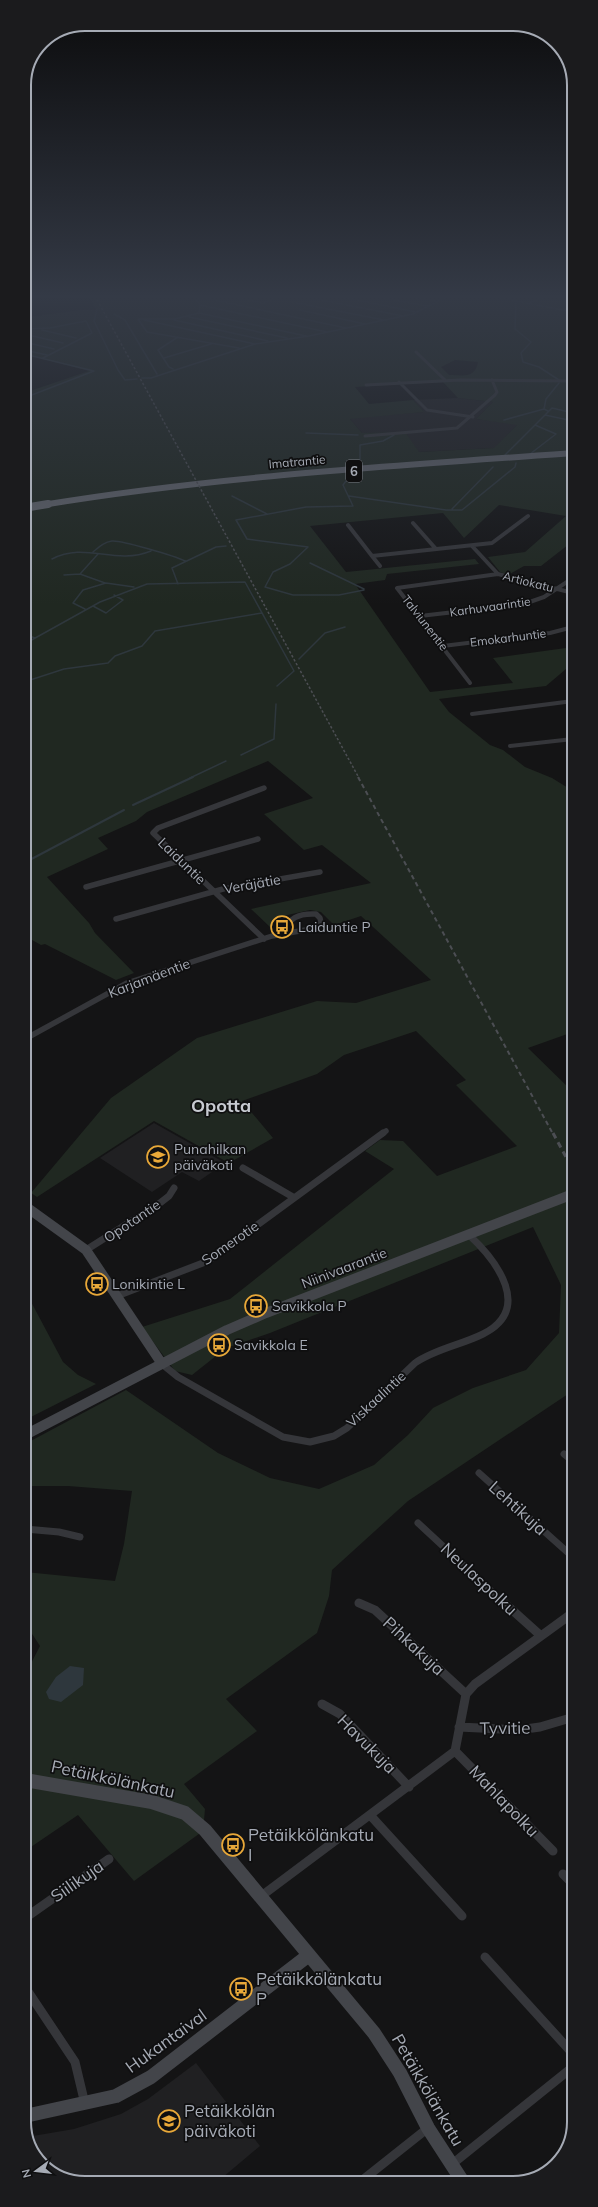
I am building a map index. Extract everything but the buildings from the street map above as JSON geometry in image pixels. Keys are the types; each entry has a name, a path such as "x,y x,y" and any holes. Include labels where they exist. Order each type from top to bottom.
{"highway":[{"name":"Imatrantie","path":"31,507 216,482 326,470 539,456 567,453"},
{"name":"Imatrantie","path":"216,482 326,473 567,457"},
{"name":"Imatrantie","path":"31,511 177,487"}],"street":[{"path":"416,399 427,410 473,417"},
{"path":"365,436 452,430 463,425 491,399"},
{"path":"372,556 472,546 495,542 528,516"},
{"path":"414,523 436,549"},
{"path":"348,525 380,566"},
{"name":"Artiokatu","path":"472,546 498,574 567,592"},
{"name":"Talviunentie","path":"470,683 397,588 498,574"},
{"name":"Karhuvaarintie","path":"420,616 524,604 544,597 567,582"},
{"name":"Emokarhuntie","path":"443,646 550,633 567,629"},
{"path":"472,714 567,702"},
{"path":"510,746 567,740"},
{"name":"Laiduntie","path":"264,788 158,828 153,833 264,939"},
{"path":"86,887 258,839"},
{"name":"Veräjätie","path":"116,919 214,891 320,872"},
{"name":"Karjamäentie","path":"31,1036 127,983 264,939 314,927 321,923 320,918 316,914 298,914 291,917 282,934"},
{"name":"Somerotie","path":"117,1296 208,1262 293,1197 386,1131"},
{"path":"243,1168 293,1197"},
{"name":"Opotantie","path":"86,1250 160,1203 169,1196 174,1188"},
{"name":"Niinivaarantie","path":"31,1432 227,1330 266,1313 567,1196"},
{"path":"31,1210 86,1250 162,1364"},
{"name":"Viskaalintie","path":"162,1364 178,1377 283,1437 301,1441 318,1441 334,1435 361,1414 416,1362 478,1336 497,1326 504,1316 509,1300 502,1276 492,1259 469,1234"},
{"name":"Lehtikuja","path":"479,1473 567,1552"},
{"name":"Neulaspolku","path":"418,1523 540,1635"},
{"path":"31,1530 59,1532 80,1537"},
{"name":"Pihkakuja","path":"360,1603 375,1610 466,1694"},
{"path":"260,1897 409,1787 455,1751 466,1694 475,1684 567,1617"},
{"name":"Havukuja","path":"322,1704 340,1714 409,1787"},
{"name":"Tyvitie","path":"459,1727 518,1730 540,1727 567,1719"},
{"name":"Mahlapolku","path":"455,1751 553,1851"},
{"name":"Petäikkölänkatu","path":"31,1781 152,1802 185,1813 205,1830 374,2033 400,2073 428,2128 459,2176"},
{"path":"370,1815 462,1916"},
{"name":"Siilikuja","path":"31,1914 109,1858"},
{"path":"563,1874 567,1878"},
{"name":"Hukantaival","path":"31,2115 116,2096 151,2077 309,1955"},
{"path":"485,1957 567,2047"},
{"path":"31,1996 75,2062 85,2104"},
{"path":"451,2165 567,2072"},
{"path":"368,2176 428,2128"}],"shaded area":[{"path":"31,399 365,399 369,404 413,400 424,412 350,419 362,433 405,432 419,452 494,448 517,425 476,419 493,402 467,399 567,399 567,546 541,566 524,566 508,575 500,572 488,557 525,552 566,516 499,505 464,538 443,513 310,526 346,572 475,559 479,564 387,574 385,580 355,584 430,692 513,683 493,658 567,648 567,668 546,686 439,699 449,712 490,745 503,750 525,767 552,778 567,787 567,1034 528,1048 567,1086 567,1395 408,1501 332,1570 329,1596 317,1633 226,1699 257,1731 184,1784 205,1809 203,1831 134,1881 78,1815 31,1847 31,1663 40,1646 31,1632 31,1573 115,1581 124,1544 132,1491 68,1486 31,1486 31,1441 126,1390 218,1453 270,1478 319,1489 374,1465 408,1435 433,1408 473,1388 526,1370 559,1333 561,1285 533,1227 270,1333 226,1348 192,1375 175,1371 142,1327 230,1299 394,1169 365,1151 380,1140 403,1141 437,1176 517,1146 456,1085 466,1080 416,1031 344,1055 317,1074 242,1101 273,1138 229,1163 154,1121 37,1197 31,1193 111,1098 197,1038 317,1001 356,1003 431,980 361,916 334,925 321,912 310,910 283,916 277,924 270,927 251,909 371,883 322,845 304,850 264,814 313,798 268,761 147,812 136,821 98,838 108,849 47,877 89,923 95,933 134,973 116,980 45,944 41,945 31,939"},
{"path":"467,399 493,402 476,419 518,424 495,448 419,452 362,433 349,418 423,412 413,400"},
{"name":"Punahilkan päiväkoti","path":"154,1123 225,1163 199,1181 182,1172 152,1192 100,1158"},
{"path":"31,1302 63,1362 78,1375 96,1384 31,1417"},
{"path":"70,1666 84,1668 83,1685 61,1702 49,1699 46,1692 56,1677"},
{"name":"Petäikkölän päiväkoti","path":"196,2063 260,2146 224,2176 81,2176 64,2172 56,2168 56,2151 39,2151 33,2136 74,2129 121,2114 148,2099"}],"waterway":[{"path":"544,409 546,399"},
{"path":"545,415 552,408 567,412"},
{"path":"504,420 544,409"},
{"path":"544,409 548,411"},
{"path":"535,425 545,415"},
{"path":"545,415 567,420"},
{"path":"504,456 535,425"},
{"path":"530,454 556,434 535,425"},
{"path":"306,433 358,435"},
{"path":"360,464 360,445 383,441 394,435"},
{"path":"349,496 446,510 462,510 515,467 516,463"},
{"path":"452,509 493,467"},
{"path":"352,473 343,485 353,506 306,507 236,520 247,539 308,547 290,564 273,572 265,587 293,595 339,595 364,590"},
{"path":"232,496 267,514"},
{"path":"93,552 106,542 117,541 185,561"},
{"path":"178,583 172,568 216,547 226,546"},
{"path":"52,559 64,554 77,552 125,556 138,555 151,551"},
{"path":"80,574 98,554"},
{"path":"310,563 364,589"},
{"path":"64,575 80,574"},
{"path":"80,574 105,583"},
{"path":"178,583 245,582 294,671 277,686"},
{"path":"85,609 73,603 83,590 106,583 134,587"},
{"path":"116,596 147,584 178,583"},
{"path":"31,640 100,602 116,596"},
{"path":"93,606 106,613 123,600 116,596"},
{"path":"31,680 64,669 108,663 115,656 142,646 155,631 262,613"},
{"path":"299,659 325,633 345,627"},
{"path":"31,637 35,638"},
{"path":"241,755 274,739 276,704"},
{"path":"190,778 226,761"},
{"path":"133,805 193,777"},
{"path":"31,859 124,810"}],"railway":[{"path":"151,399 359,778"},
{"path":"358,777 553,1134"},
{"path":"553,1133 567,1159"}],"place":[{"name":"Laiduntie P","path":"282,927"},
{"name":"Punahilkan päiväkoti","path":"158,1157"},
{"name":"Lonikintie L","path":"97,1284"},
{"name":"Savikkola P","path":"256,1306"},
{"name":"Savikkola E","path":"219,1345"},
{"name":"Petäikkölänkatu I","path":"233,1845"},
{"name":"Petäikkölänkatu P","path":"241,1989"},
{"name":"Petäikkölän päiväkoti","path":"169,2121"}],"district":[{"name":"Opotta","path":"221,1106"}]}
